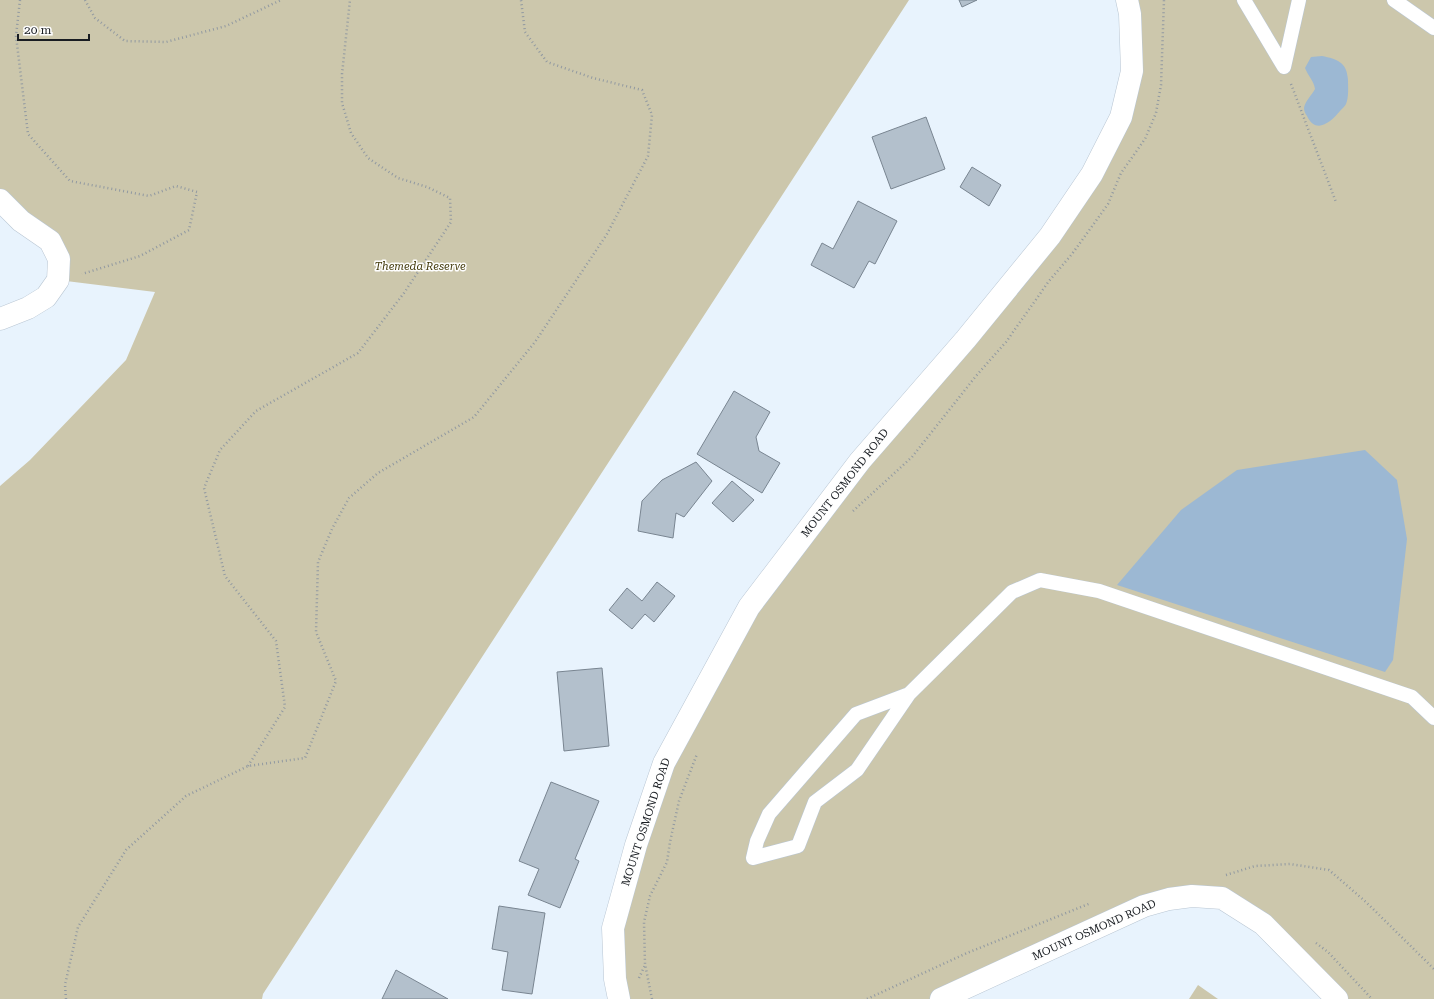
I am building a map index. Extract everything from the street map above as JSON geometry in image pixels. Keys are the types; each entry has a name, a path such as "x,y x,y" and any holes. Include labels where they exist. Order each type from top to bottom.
{"street":[{"name":"MOUNT OSMOND ROAD","path":"619,999 615,979 613,928 636,845 664,763 749,607 860,461 966,338 1050,236 1092,174 1121,117 1132,71 1130,14 1127,0"},
{"path":"0,200 21,221 50,241 59,259 58,280 46,297 28,308 0,319"},
{"name":"MOUNT OSMOND ROAD","path":"941,999 1144,906 1168,899 1192,896 1222,898 1264,924 1337,999"}],"lane":[{"path":"1244,0 1284,67"},
{"path":"1284,67 1299,0"},
{"path":"1394,0 1434,28"},
{"path":"909,694 856,714 769,814 757,841 754,858 798,846 815,802 857,770 909,694 1012,592 1040,580 1100,591 1412,697 1434,718"}],"path":[{"path":"20,0 16,36 28,134 70,181 149,196 176,186 197,192 189,230 140,256 58,280"},
{"path":"85,0 95,18 125,41 166,42 226,26 282,0"},
{"path":"248,766 285,707 276,640 224,576 204,488 220,450 256,411 358,353 404,293 451,222 450,198 427,187 398,178 368,158 351,133 342,103 342,74 350,0"},
{"path":"66,999 66,986 78,927 126,850 186,796 248,766 305,758 336,681 316,632 318,562 332,529 349,498 378,473 474,417 535,342 603,241 648,156 652,115 642,90 593,78 547,62 525,32 522,0"},
{"path":"849,515 912,457 976,376 1006,342 1049,281 1072,254 1108,204 1121,173 1145,139 1156,113 1161,85 1164,0"},
{"path":"1284,67 1336,202"},
{"path":"652,999 645,964 644,922 650,896 667,862 679,801 698,753"},
{"path":"1225,875 1255,866 1290,864 1328,870 1366,902 1434,969"}],"green space":[{"name":"Themeda Reserve","path":"0,0 909,0 263,994 262,999 0,999 0,486 30,460 126,360 155,292 58,280 59,259 0,200"},
{"path":"1127,0 1434,0 1434,999 1337,999 1263,924 1192,896 941,999 619,999 615,979 636,845 749,607 966,339 1121,117"},
{"path":"1198,985 1218,999 1189,999"}],"water":[{"path":"1322,56 1337,60 1346,69 1348,92 1347,101 1344,107 1332,119 1324,125 1319,126 1311,122 1304,111 1306,103 1315,89 1305,68 1311,57"},
{"path":"1365,450 1397,480 1407,539 1393,660 1385,672 1117,585 1181,510 1237,470"}],"building":[{"path":"959,0 977,0 962,7"},
{"path":"926,117 945,169 891,189 872,137"},
{"path":"972,167 1001,185 989,206 960,187"},
{"path":"858,201 897,221 875,264 869,261 854,288 811,265 822,243 833,249"},
{"path":"734,391 770,412 756,437 759,451 780,463 762,493 697,454"},
{"path":"696,462 712,481 684,517 676,513 673,538 638,531 642,501 662,480"},
{"path":"732,481 754,500 733,522 712,503"},
{"path":"657,582 675,596 654,622 645,614 632,629 609,610 627,588 642,601"},
{"path":"602,668 609,746 564,751 557,672"},
{"path":"551,782 599,801 575,859 579,861 560,908 528,895 539,869 519,861"},
{"path":"499,906 545,913 532,994 502,990 508,952 492,949"},
{"path":"396,970 448,999 382,999"}]}
